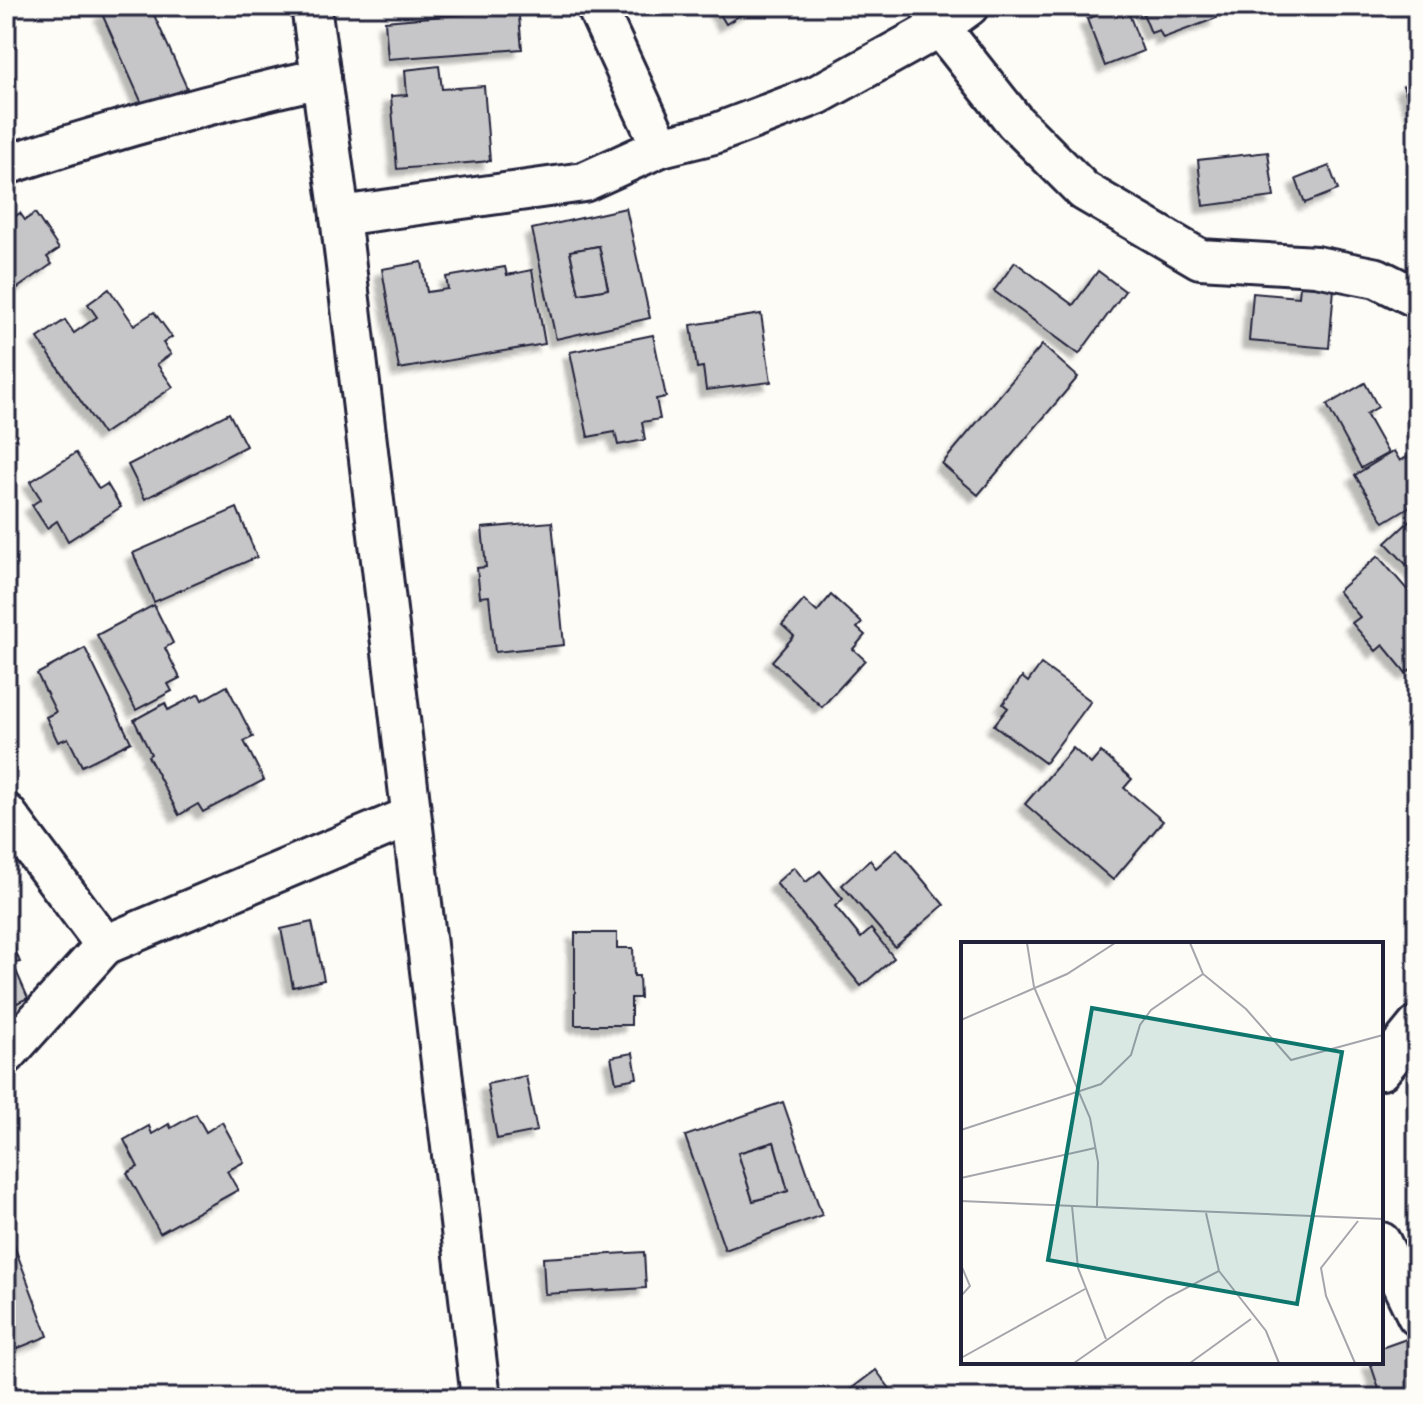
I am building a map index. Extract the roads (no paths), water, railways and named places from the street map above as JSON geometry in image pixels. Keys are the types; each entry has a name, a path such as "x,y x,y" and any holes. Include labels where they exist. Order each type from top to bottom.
{"street":[{"path":"311,6 340,216 481,1398"},
{"path":"596,6 661,147"},
{"path":"340,216 584,182 661,147 714,134 817,95 946,13 1015,122 1084,191 1200,259 1316,266 1377,278 1417,298"},
{"path":"6,165 240,96 321,78"},
{"path":"6,813 105,945"},
{"path":"6,1055 105,945 411,816"},
{"path":"1383,1068 1417,1026"},
{"path":"1383,1246 1417,1316"}]}
